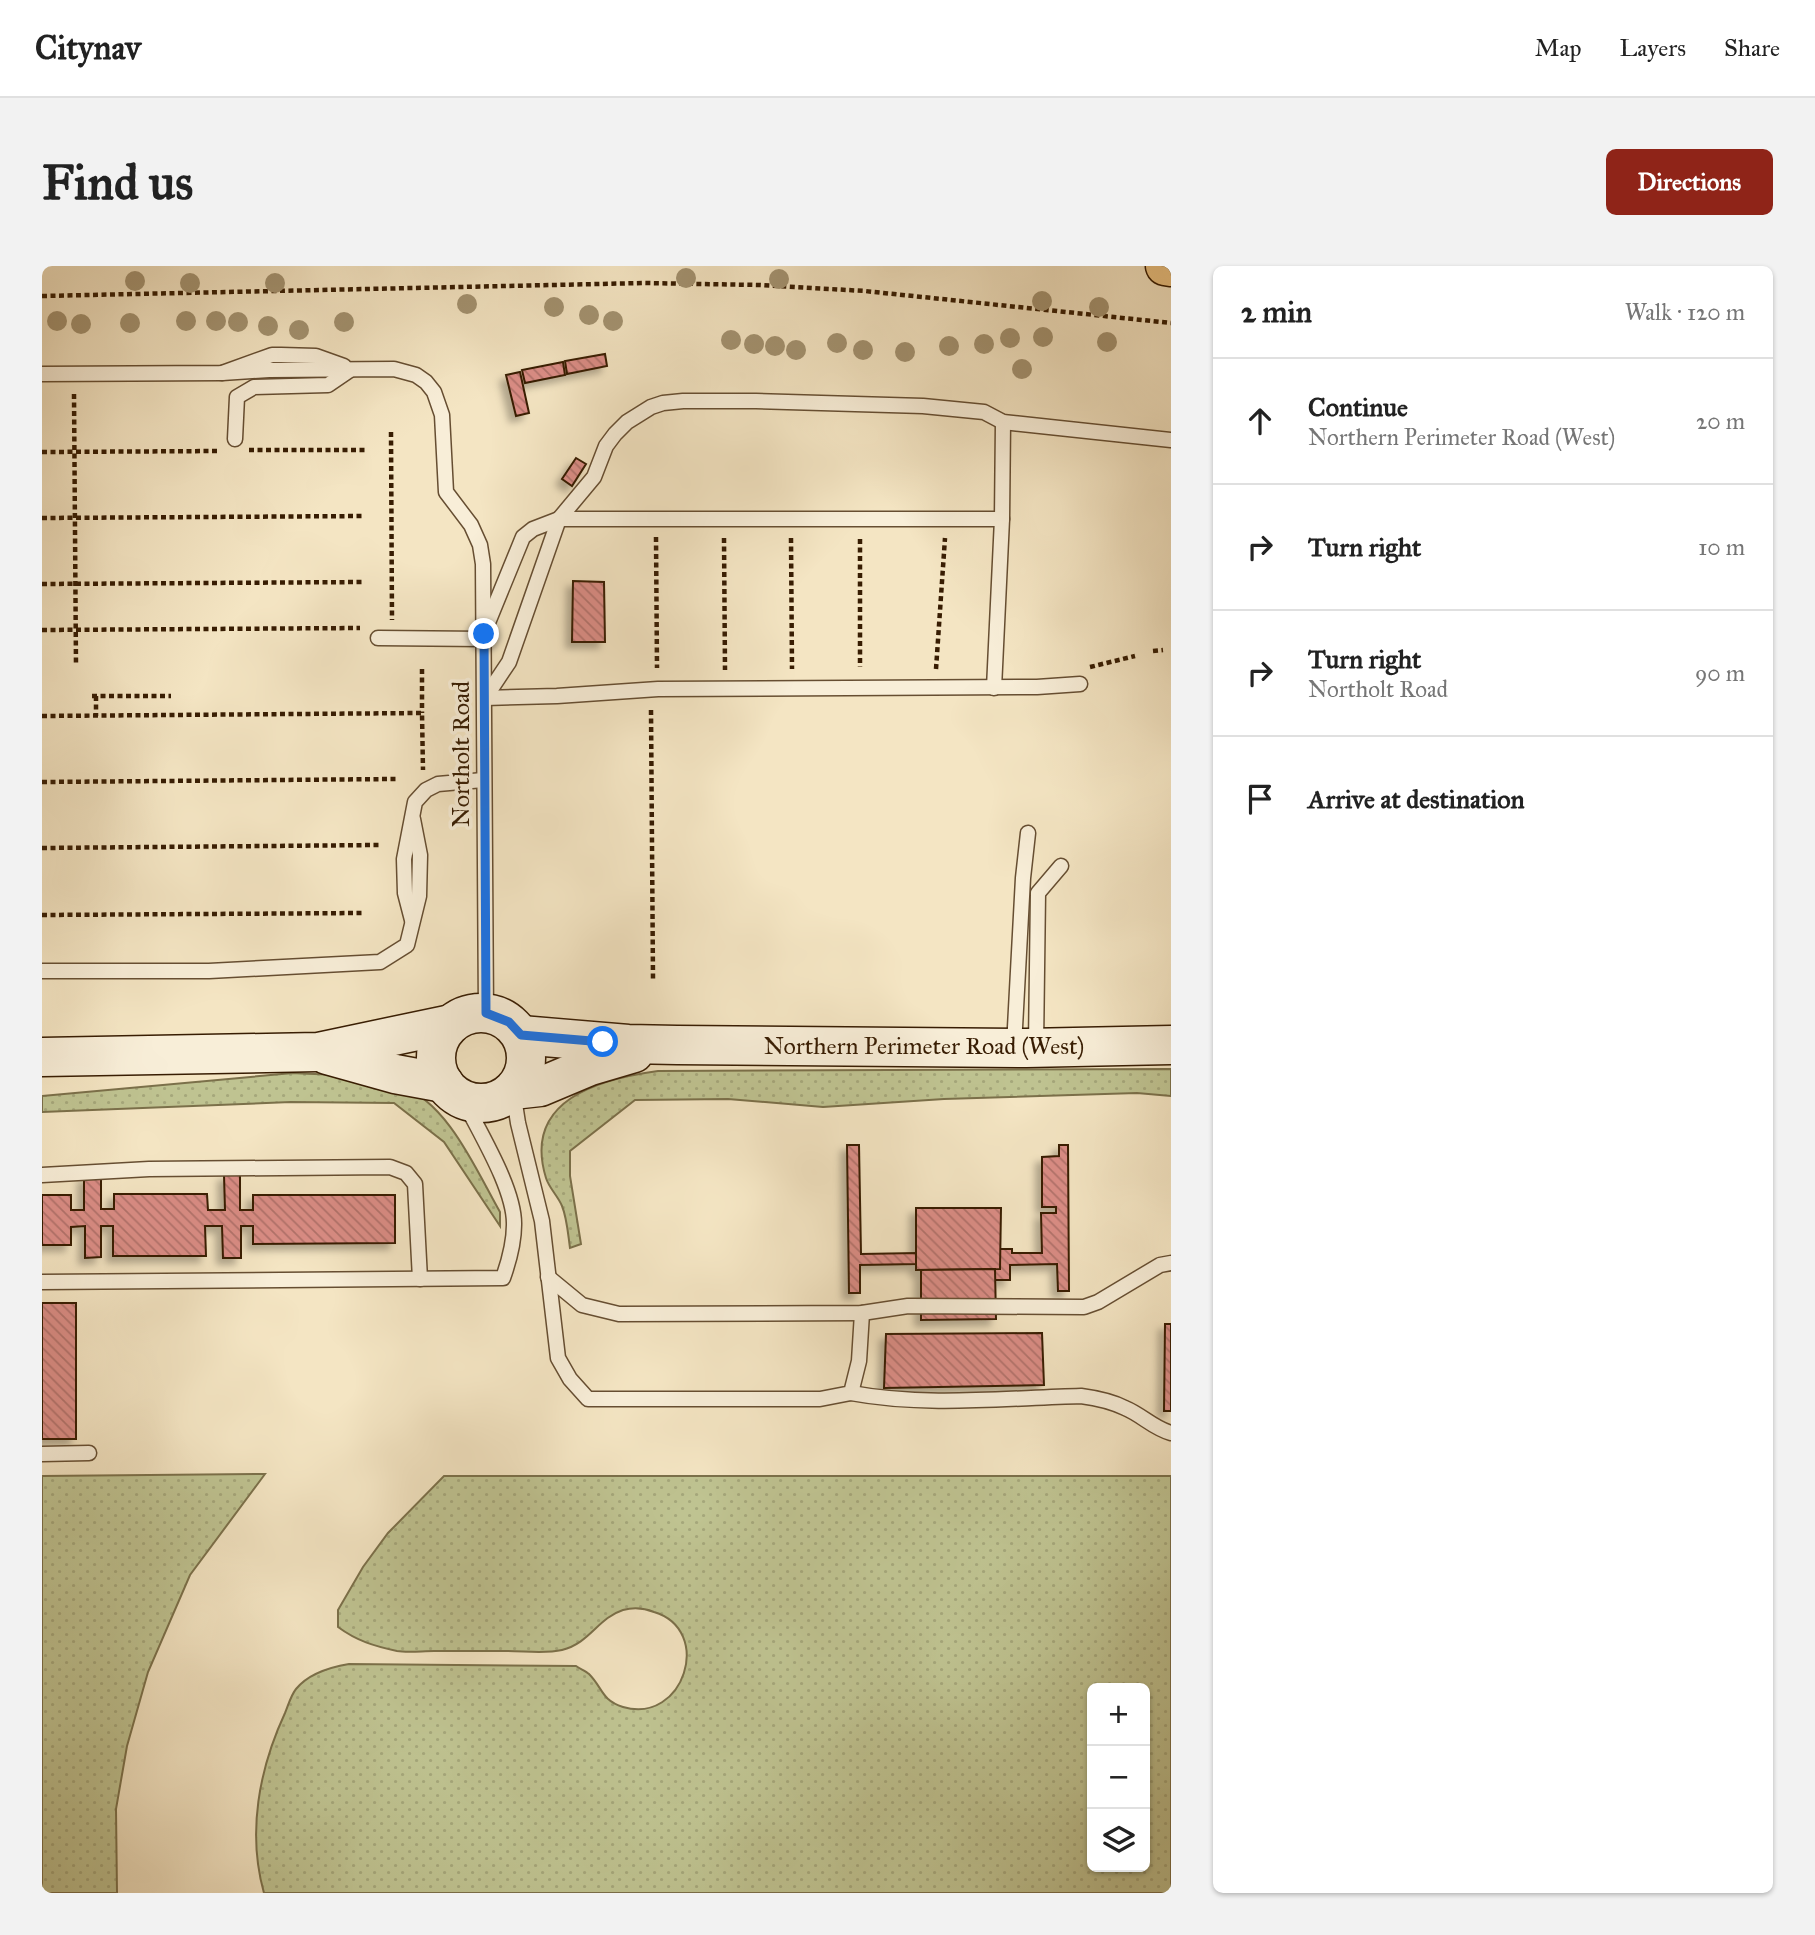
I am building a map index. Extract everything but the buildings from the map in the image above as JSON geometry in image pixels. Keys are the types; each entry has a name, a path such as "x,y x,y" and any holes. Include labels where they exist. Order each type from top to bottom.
{"highway":[{"path":"1165,266 1171,267"}],"street":[{"path":"453,1091 436,1063 436,1051 439,1040 468,1018"},
{"path":"42,1057 318,1052 468,1018 509,1022 521,1035 527,1058 520,1081 513,1090 504,1097 482,1103 396,1073 318,1052"},
{"name":"Northern Perimeter Road (West)","path":"521,1035 628,1044 677,1045 1171,1045"},
{"name":"Northern Perimeter Road (West)","path":"513,1090 540,1087 590,1066 633,1053 677,1045"}],"lane":[{"path":"234,447 237,397 254,387 328,385 352,369"},
{"name":"Northolt Road","path":"42,374 405,370 426,382 434,392 442,415 446,492 471,525 480,545 483,564 483,780 468,1018"},
{"path":"485,698 509,662 559,519 594,477 606,446 627,422 651,407 673,402 756,401 932,407 984,412 1003,422 1171,440"},
{"path":"994,688 1002,519 1003,422"},
{"path":"378,638 484,636 523,537 533,529 559,519 1002,519"},
{"path":"485,698 657,689 994,688 1080,684"},
{"path":"42,971 209,971 380,962 407,945 412,921 405,893 404,859 415,802 426,790 438,784 483,780"},
{"path":"1025,1047 1023,878 1028,833"},
{"path":"1025,1047 1038,893 1061,866"},
{"path":"42,1070 82,1058"},
{"path":"513,1090 518,1123 542,1221 558,1358 570,1379 588,1399 820,1399 851,1393 881,1399 923,1401 1081,1396 1099,1398 1128,1409 1157,1429 1171,1433"},
{"path":"42,1282 503,1278 512,1251 514,1223 510,1195 453,1091"},
{"path":"42,1175 149,1169 390,1167 405,1173 415,1184 420,1279"},
{"path":"548,1276 582,1305 619,1314 862,1313 908,1306 1084,1307 1160,1265 1171,1263"},
{"path":"851,1393 859,1361 862,1313"},
{"path":"42,1454 89,1453"}],"path":[{"path":"42,296 645,283 760,285 864,291 1171,323"},
{"path":"74,374 76,666"},
{"path":"391,432 392,628"},
{"path":"42,452 234,447 365,450"},
{"path":"42,518 365,516"},
{"path":"935,688 947,519"},
{"path":"781,673 792,673 791,530"},
{"path":"859,530 860,673"},
{"path":"724,531 725,674"},
{"path":"656,533 657,675"},
{"path":"42,584 365,582"},
{"path":"42,630 364,628"},
{"path":"1153,652 1163,650"},
{"path":"1089,667 1135,656"},
{"path":"422,669 423,770"},
{"path":"96,716 94,696 172,696"},
{"path":"651,704 653,979"},
{"path":"42,716 422,713"},
{"path":"42,782 396,779"},
{"path":"42,848 379,845"},
{"path":"42,915 364,912"}],"green space":[{"path":"1171,1069 1171,1096 1137,1093 944,1099 823,1107 728,1099 635,1100 570,1151 570,1176 581,1244 570,1248 564,1211 546,1178 542,1151 545,1129 555,1112 571,1098 590,1088 635,1075 658,1071"},
{"path":"293,1073 373,1079 399,1085 416,1094 432,1106 459,1139 500,1212 500,1226 444,1142 394,1103 291,1102 42,1112 42,1096"},
{"path":"265,1474 190,1575 148,1672 127,1746 116,1809 117,1893 42,1893 42,1476"},
{"path":"444,1476 1171,1476 1171,1893 264,1893 256,1847 262,1779 276,1734 293,1694 301,1683 314,1675 349,1664 576,1666 594,1679 610,1701 623,1707 644,1709 662,1702 675,1690 684,1673 687,1655 683,1637 672,1622 654,1612 639,1608 614,1614 580,1642 562,1650 406,1652 381,1647 338,1627 338,1610 363,1567 388,1533"}],"route":[{"path":"484,634 486,1013 509,1022 521,1035 603,1042"}]}
